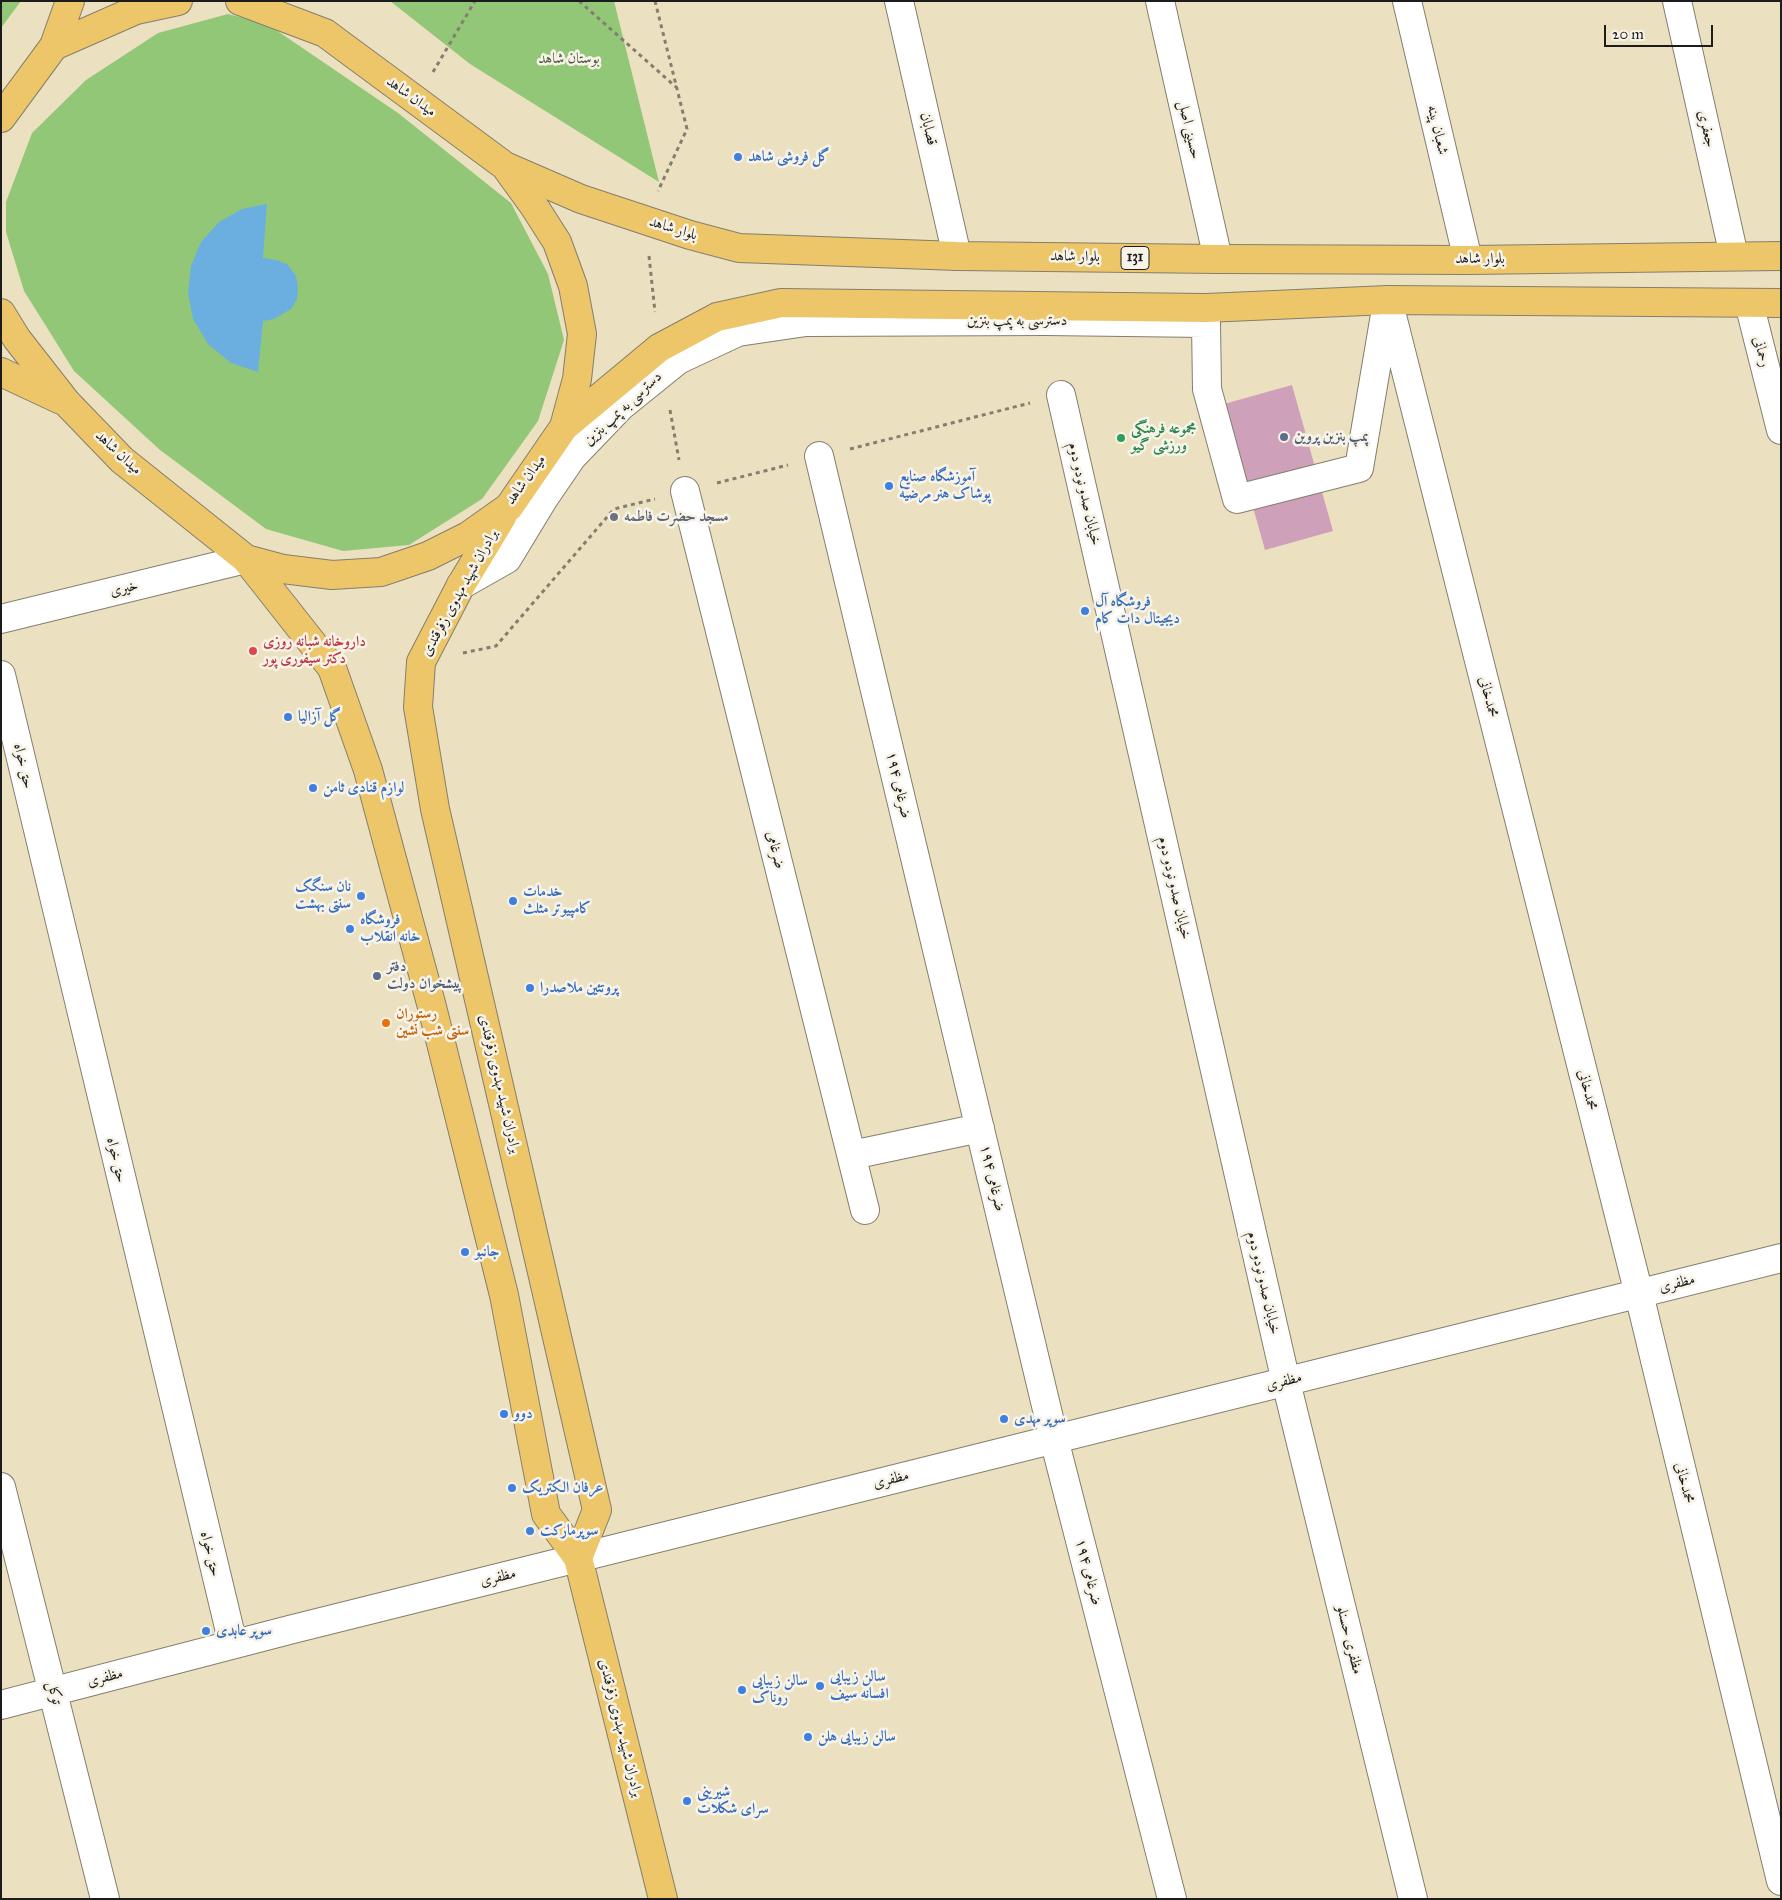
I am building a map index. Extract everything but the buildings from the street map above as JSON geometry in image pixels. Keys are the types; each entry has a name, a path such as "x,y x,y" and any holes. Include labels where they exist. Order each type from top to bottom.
{"main road":[{"path":"1,118 54,46 70,1"},
{"path":"54,46 136,10 178,1"},
{"name":"میدان شاهد","path":"1,313 16,339 67,403 122,460 246,559 283,569 332,575 381,572 428,556 468,536 509,507 564,427 577,379 582,334 573,286 557,242 505,166 325,33 240,1"},
{"path":"298,1 325,33"},
{"name":"بلوار شاهد","path":"505,166 581,199 690,235 739,248 957,256 1218,259 1468,260 1781,256"},
{"path":"564,427 659,348 717,317 781,303 1206,308 1388,300 1781,303"},
{"path":"1,372 67,403"},
{"name":"برادران شهید مهدوی زفرقندی","path":"509,507 461,585 421,662 418,707 436,809 597,1510 578,1558"},
{"name":"برادران شهید مهدوی زفرقندی","path":"246,559 332,668 368,770 432,1007 504,1296 546,1514 578,1558 663,1899"}],"street":[{"name":"قصابان","path":"898,1 957,256"},
{"name":"حسینی اصل","path":"1160,1 1218,259"},
{"name":"شعبان پینه","path":"1407,1 1468,260"},
{"name":"جعفری","path":"1677,1 1734,256"},
{"name":"دسترسی به پمپ بنزین","path":"461,585 507,559 544,498 572,457 621,406 678,360 738,332 806,322 1045,321 1206,323 1207,389 1237,499 1359,468 1388,300"},
{"name":"محمدخانی","path":"1388,300 1639,1294 1781,1881"},
{"name":"رحمانی","path":"1749,303 1781,430"},
{"name":"خیابان صدو نودو دوم","path":"1062,395 1286,1382"},
{"name":"ضرغامی ۱۹۴","path":"819,456 1054,1439 1172,1899"},
{"name":"ضرغامی","path":"685,491 865,1210"},
{"name":"خیری","path":"1,619 246,559"},
{"name":"حق خواه","path":"1,675 233,1644"},
{"path":"852,1155 980,1128"},
{"name":"مظفری","path":"1,1705 233,1644 1781,1258"},
{"name":"مظفری حسنلو","path":"1286,1382 1413,1899"},
{"name":"توکل","path":"1,1487 105,1899"}],"path":[{"path":"415,100 476,1"},
{"path":"579,1 676,87"},
{"path":"421,662 496,646 614,509 1062,395"}],"green space":[{"path":"1,1 21,1 1,28"},
{"name":"بوستان شاهد","path":"390,1 614,1 659,182 470,64"},
{"path":"228,14 267,24 398,113 511,203 548,274 564,340 538,421 482,499 409,545 343,551 266,529 160,450 74,371 24,291 6,232 6,202 32,133 86,80 158,33"}],"water":[{"path":"267,204 263,258 287,264 296,276 298,287 297,299 291,309 274,319 263,321 258,372 231,363 208,344 193,319 188,293 191,266 201,242 219,222 242,209"}],"place":[{"name":"گل فروشی شاهد","path":"738,157"},
{"name":"پمپ بنزین پروین","path":"1284,437"},
{"name":"مجموعه فرهنگی ورزشی گیو","path":"1121,438"},
{"name":"آموزشگاه صنایع پوشاک هنر مرضیه","path":"889,486"},
{"name":"مسجد حضرت فاطمه","path":"614,517"},
{"name":"فروشگاه آل دیجیتال دات کام","path":"1085,611"},
{"name":"داروخانه شبانه روزی دکتر سیفوری پور","path":"253,651"},
{"name":"گل آزالیا","path":"288,717"},
{"name":"لوازم قنادی ثامن","path":"313,788"},
{"name":"نان سنگک سنتی بهشت","path":"361,896"},
{"name":"خدمات کامپیوتر مثلث","path":"513,901"},
{"name":"فروشگاه خانه انقلاب","path":"350,929"},
{"name":"دفتر پیشخوان دولت","path":"377,976"},
{"name":"پروتئین ملاصدرا","path":"530,988"},
{"name":"رستوران سنتی شب نشین","path":"386,1023"},
{"name":"جانبو","path":"465,1252"},
{"name":"دوو","path":"504,1414"},
{"name":"سوپر مهدی","path":"1004,1419"},
{"name":"عرفان الکتریک","path":"512,1488"},
{"name":"سوپرمارکت","path":"530,1531"},
{"name":"سوپر عابدی","path":"206,1631"},
{"name":"سالن زیبایی افسانه سیف","path":"820,1686"},
{"name":"سالن زیبایی روناک","path":"742,1690"},
{"name":"سالن زیبایی هلن","path":"808,1737"},
{"name":"شیرینی سرای شکلات","path":"687,1801"}]}
